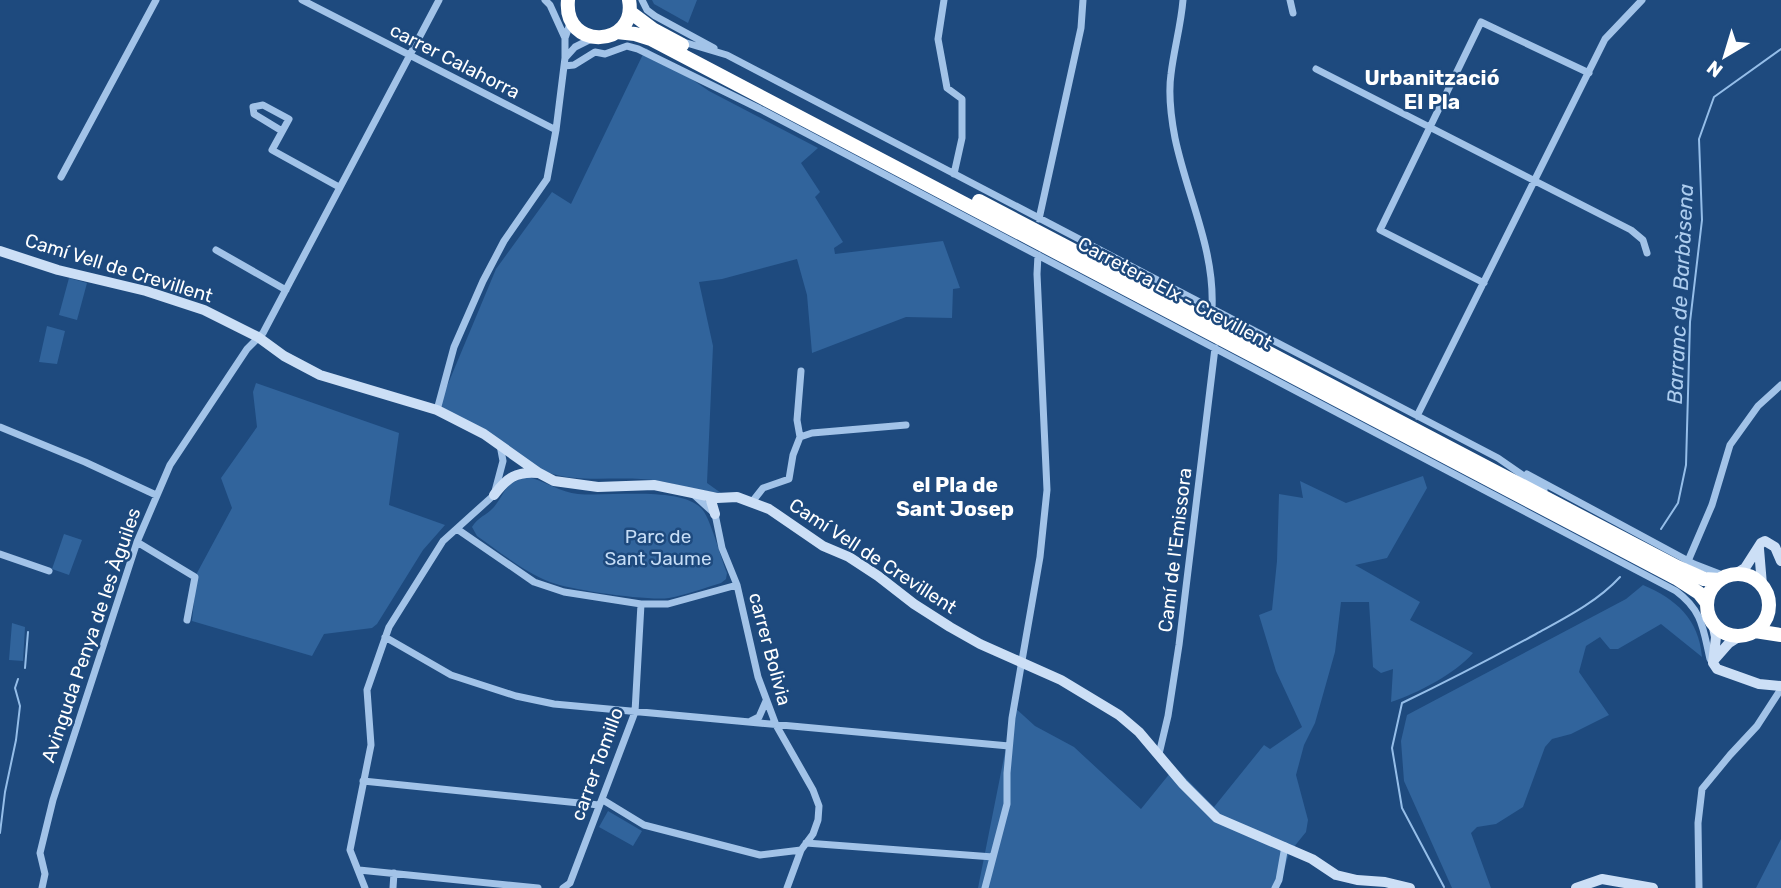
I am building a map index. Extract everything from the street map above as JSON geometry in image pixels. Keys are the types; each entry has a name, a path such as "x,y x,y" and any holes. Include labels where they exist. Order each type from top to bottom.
{"highway":[{"path":"567,7 578,30 595,38 617,32 628,19 630,6"},
{"name":"Carretera Elx - Crevillent","path":"630,6 667,37 1578,515 1692,574 1726,577"},
{"name":"Carretera Elx - Crevillent","path":"617,32 635,34 651,40 706,68 1609,542 1689,586 1707,603"},
{"path":"1781,618 1769,606 1762,585 1750,576 1726,577 1709,593 1708,614 1720,630 1740,636 1755,631 1781,635"},
{"path":"1755,631 1766,619 1769,606"}],"street":[{"path":"61,177 156,0"},
{"name":"carrer Calahorra","path":"302,0 556,131"},
{"name":"Avinguda Penya de les Àguiles","path":"42,888 45,874 40,853 53,800 136,541 156,495 186,439 247,349 263,333 439,0"},
{"path":"545,0 565,38"},
{"path":"642,0 647,10 655,16 727,55 1498,458 1688,561 1726,577 1745,568 1765,541 1771,542 1781,561"},
{"path":"944,0 938,38 947,88 962,99 962,138 954,174"},
{"path":"1040,219 1081,28 1083,0"},
{"path":"1183,0 1181,27 1170,75 1171,108 1185,177 1208,251 1213,286 1212,309"},
{"path":"1290,0 1293,13"},
{"path":"1418,416 1605,39 1642,0"},
{"path":"437,410 454,347 483,281 504,241 547,180 565,62 567,7"},
{"path":"1484,283 1380,230 1481,22 1589,73"},
{"path":"667,37 727,55"},
{"path":"565,62 575,47 595,38"},
{"path":"565,62 574,65 595,52 604,54 627,46 661,58 1676,591 1690,601 1702,623 1710,659 1717,669 1759,684 1781,688 1757,726 1702,789 1698,823 1699,888"},
{"path":"706,68 760,109"},
{"path":"1316,69 1631,230 1643,240 1647,253"},
{"path":"282,131 254,114 253,107 263,105 289,119 272,150 340,187"},
{"path":"216,250 286,290"},
{"name":"Camí Vell de Crevillent","path":"0,251 58,270 176,300 258,337 284,356 320,375 437,410 500,445 554,481 598,487 654,485 710,497 737,497 769,509 823,546 858,563 950,627 1061,680 1119,715 1139,732 1183,784 1217,818 1285,846 1336,875 1357,880 1385,881 1410,888"},
{"path":"985,888 1007,804 1009,746 1040,557 1047,490 1038,255"},
{"path":"261,275 282,281 292,278"},
{"name":"Camí de l'Emissora","path":"1159,754 1179,647 1215,348"},
{"path":"800,437 797,420 801,371"},
{"path":"1688,561 1712,505 1730,445 1758,406 1781,385"},
{"path":"752,502 763,488 789,479 796,443 800,437 812,433 906,425"},
{"path":"0,427 156,495"},
{"path":"500,445 502,468"},
{"path":"494,495 502,468 508,460 518,458 516,473"},
{"path":"1498,458 1578,515"},
{"path":"365,887 350,850 371,746 367,690 388,627 443,541 516,473 539,473"},
{"path":"694,494 715,514"},
{"path":"710,497 715,514"},
{"path":"1528,513 1609,542"},
{"name":"carrer Bolivia","path":"715,514 722,548 737,585 758,677 766,700 776,725 813,789 819,806 816,827 801,850 787,888"},
{"path":"457,529 521,574 547,588 642,604 668,604 737,585"},
{"path":"136,541 195,577 187,620"},
{"path":"1759,547 1762,585"},
{"path":"0,554 49,571"},
{"name":"carrer Tomillo","path":"563,888 570,883 635,712 642,604"},
{"path":"1713,623 1716,637 1713,663"},
{"path":"1713,663 1720,651 1740,636"},
{"path":"385,637 451,675 477,685 554,704 1009,746"},
{"path":"750,721 759,717 766,700"},
{"path":"363,781 601,802 644,825 734,848 769,855 801,850"},
{"path":"806,843 993,857"},
{"path":"1275,888 1285,846"},
{"path":"359,870 538,888"},
{"path":"393,888 394,873"},
{"path":"1576,888 1602,879 1653,888"}],"green space":[{"path":"652,0 697,0 688,23 654,4"},
{"path":"646,48 709,91 818,148 801,163 820,192 815,197 843,242 834,248 835,254 943,241 960,288 953,289 952,318 906,317 812,353 807,295 797,259 722,279 699,282 713,346 707,483 721,493 651,480 555,475 543,471 443,408 440,403 496,269 552,192 571,204"},
{"path":"69,278 87,283 77,320 59,315"},
{"path":"47,326 65,331 57,364 39,362"},
{"path":"256,383 399,433 389,505 445,525 423,550 377,624 372,628 324,634 312,656 192,621 197,573 232,508 221,478 257,427 253,392"},
{"path":"1423,476 1427,488 1387,558 1355,565 1420,602 1410,620 1473,653 1435,682 1391,702 1393,669 1381,673 1373,667 1369,602 1341,602 1335,652 1315,723 1304,745 1296,775 1308,820 1306,832 1289,853 1279,888 978,888 1014,707 1035,726 1074,747 1141,809 1175,767 1214,807 1264,745 1270,749 1302,727 1276,671 1259,615 1272,610 1279,494 1303,498 1300,481 1346,503"},
{"name":"Parc de Sant Jaume","path":"527,477 572,493 660,495 691,501 701,508 708,520 727,573 726,579 688,593 659,599 591,591 540,578 477,536 472,527 494,507 509,485"},
{"path":"64,534 82,540 69,575 52,569"},
{"path":"1643,585 1666,597 1684,612 1696,632 1702,657 1661,624 1618,649 1610,649 1600,637 1586,646 1579,672 1609,715 1571,734 1552,739 1545,747 1523,807 1496,824 1477,827 1471,833 1491,888 1452,888 1404,781 1401,741 1407,715 1626,599"},
{"path":"12,623 25,627 23,661 9,660"},
{"path":"608,811 642,831 633,846 599,827"},
{"path":"1781,839 1781,888 1756,888"}],"waterway":[{"name":"Barranc de Barbàsena","path":"1661,529 1678,503 1686,465 1690,322 1702,220 1699,139 1714,97 1781,49"},
{"name":"Barranc de Barbàsena","path":"1444,887 1402,808 1392,748 1402,703 1569,616 1591,602 1620,577"},
{"path":"25,668 28,632"},
{"path":"0,833 20,706 15,688 18,679"}],"district":[{"name":"Urbanització El Pla","path":"1432,89"},
{"name":"el Pla de Sant Josep","path":"955,496"}]}
